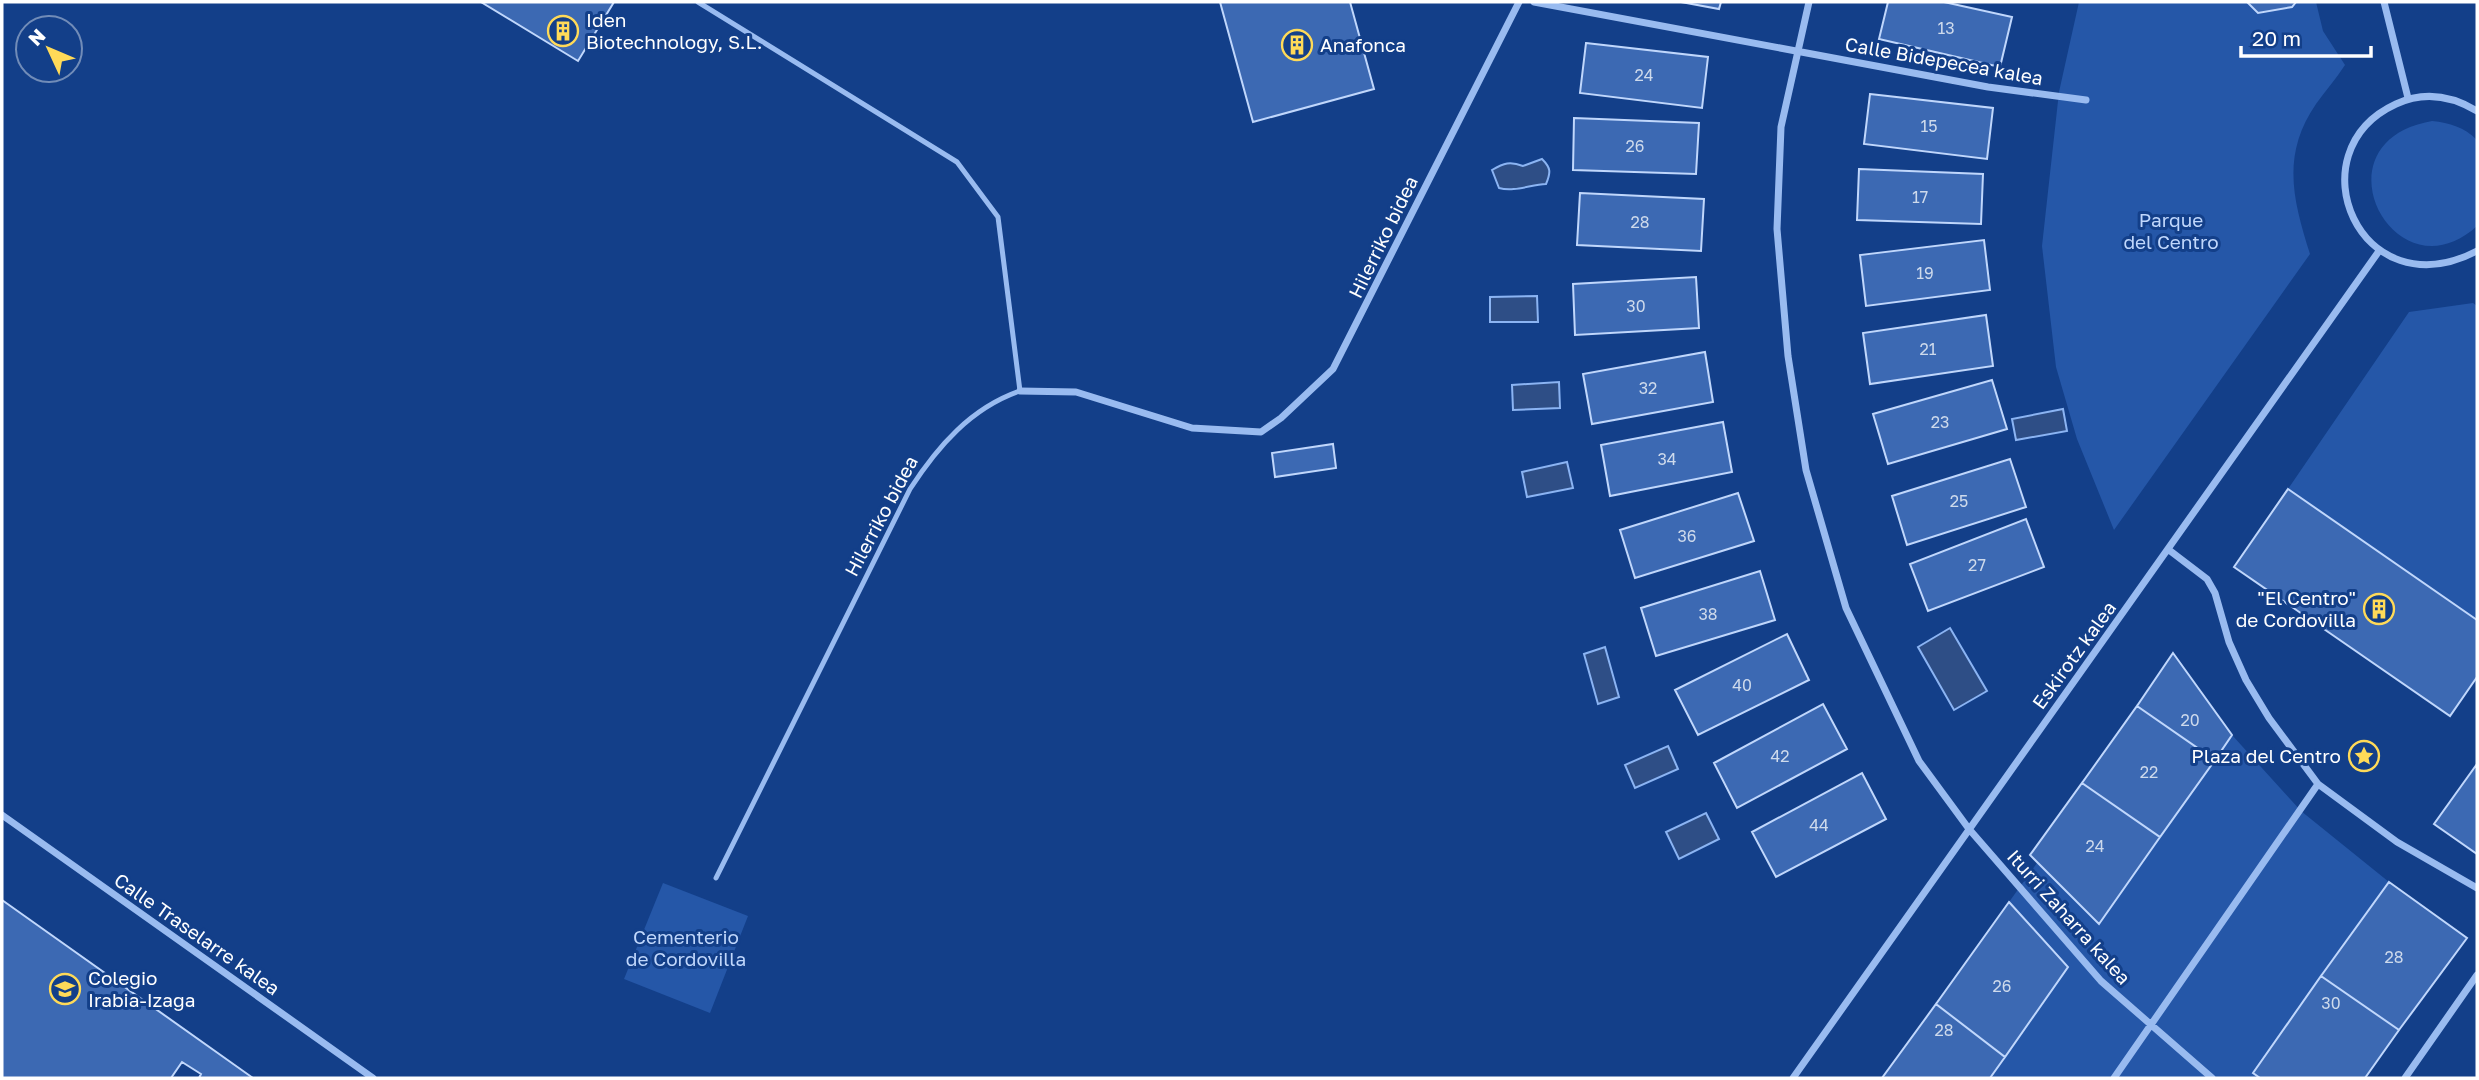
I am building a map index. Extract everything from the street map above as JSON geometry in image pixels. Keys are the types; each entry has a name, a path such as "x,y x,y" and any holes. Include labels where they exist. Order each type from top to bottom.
{"street":[{"name":"Hilerriko bidea","path":"1020,391 1076,392 1192,428 1261,432 1281,418 1333,369 1519,2"},
{"name":"Calle Bidepecea kalea","path":"1534,2 1988,87 2086,100"},
{"path":"1808,2 1781,127 1777,229 1788,356 1806,470 1846,608 1919,761 1969,829"},
{"path":"2384,2 2408,98"},
{"path":"2477,111 2461,101 2435,95 2408,98 2383,110 2362,128 2349,152 2344,180 2348,207 2360,231 2379,251 2403,262 2430,267 2456,262 2477,251"},
{"name":"Eskirotz kalea","path":"1793,1078 2379,251"},
{"path":"2169,550 2207,579 2215,593 2230,642 2246,680 2269,718 2318,784 2397,842 2477,888"},
{"path":"2114,1078 2318,784"},
{"name":"Calle Traselarre kalea","path":"2,815 373,1078"},
{"name":"Iturri Zaharra kalea","path":"1969,829 2101,981 2212,1078"},
{"path":"2405,1078 2477,975"}],"lane":[{"path":"698,2 957,162 998,217 1020,391"},
{"name":"Hilerriko bidea","path":"716,878 909,489 932,455 962,425 997,399 1020,391"}],"green space":[{"name":"Parque del Centro","path":"2079,2 2316,2 2323,31 2345,65 2305,123 2294,160 2295,196 2310,254 2114,530 2077,439 2056,367 2042,246 2059,92"},
{"path":"2432,121 2456,126 2477,140 2477,226 2447,244 2418,244 2395,231 2378,210 2371,183 2376,157 2396,135"},
{"path":"2473,303 2477,306 2477,620 2288,489 2409,312"},
{"path":"2232,735 2301,811 2389,882 2253,1073 2260,1078 1990,1078 2068,967 2009,902 2037,863 2099,923"},
{"name":"Cementerio de Cordovilla","path":"663,883 748,916 710,1013 624,979"}],"shaded area":[{"path":"1542,159 1549,170 1546,184 1516,189 1499,188 1492,170 1507,164 1523,166"},
{"path":"1537,296 1538,322 1490,322 1490,297"},
{"path":"1559,382 1560,408 1513,410 1512,385"},
{"path":"2063,409 2067,431 2016,440 2012,419"},
{"path":"1567,462 1573,488 1527,497 1522,472"},
{"path":"1950,628 1987,691 1954,710 1918,647"},
{"path":"1605,647 1619,697 1598,704 1584,654"},
{"path":"1668,746 1678,769 1635,788 1625,765"},
{"path":"1706,813 1719,839 1679,859 1666,832"}],"building":[{"name":"Iden Biotechnology, S.L.","path":"481,2 614,2 578,61"},
{"name":"Anafonca","path":"1220,2 1350,2 1374,89 1253,122"},
{"path":"1681,2 1721,2 1719,9"},
{"path":"1888,2 1944,2 2012,17 2000,67 1879,39"},
{"path":"2247,2 2296,2 2292,7 2258,13"},
{"path":"1586,43 1708,57 1702,108 1580,93"},
{"path":"1870,94 1993,108 1987,159 1864,144"},
{"path":"1574,118 1699,123 1696,174 1573,170"},
{"path":"1859,169 1983,174 1981,224 1857,220"},
{"path":"1580,193 1704,199 1701,251 1577,245"},
{"path":"1984,240 1990,290 1866,306 1860,255"},
{"path":"1696,277 1699,328 1575,335 1573,284"},
{"path":"1986,315 1993,366 1870,384 1863,333"},
{"path":"1705,352 1713,402 1592,424 1583,374"},
{"path":"1992,380 2007,429 1888,464 1873,414"},
{"path":"1723,422 1732,472 1610,496 1601,445"},
{"path":"1333,444 1336,468 1275,477 1272,453"},
{"path":"2010,459 2026,507 1907,545 1892,496"},
{"name":"\"El Centro\" de Cordovilla","path":"2288,489 2477,620 2477,677 2450,716 2234,567"},
{"path":"1738,493 1754,541 1635,578 1620,530"},
{"path":"2026,519 2044,567 1928,611 1910,564"},
{"path":"1760,571 1775,620 1656,656 1641,608"},
{"path":"1787,634 1809,680 1698,735 1675,690"},
{"path":"2173,653 2232,735 2215,760 2137,706"},
{"path":"1823,704 1847,749 1737,808 1714,763"},
{"path":"2137,706 2215,760 2160,837 2082,783"},
{"path":"2477,764 2477,854 2434,824"},
{"path":"1862,773 1886,819 1776,877 1752,832"},
{"path":"2082,783 2160,837 2099,924 2030,855"},
{"path":"2389,882 2467,938 2399,1030 2321,976"},
{"name":"Colegio Irabia-Izaga","path":"2,900 253,1078 199,1078 201,1074 182,1062 171,1078 2,1078"},
{"path":"2009,902 2068,967 2005,1057 1936,1004"},
{"path":"2321,976 2399,1030 2365,1078 2260,1078 2253,1073"},
{"path":"1936,1004 2005,1057 1990,1078 1882,1078"}],"place":[{"name":"Iden Biotechnology, S.L.","path":"563,31"},
{"name":"Anafonca","path":"1297,45"},
{"name":"\"El Centro\" de Cordovilla","path":"2379,609"},
{"name":"Plaza del Centro","path":"2364,756"},
{"name":"Colegio Irabia-Izaga","path":"65,989"}]}
